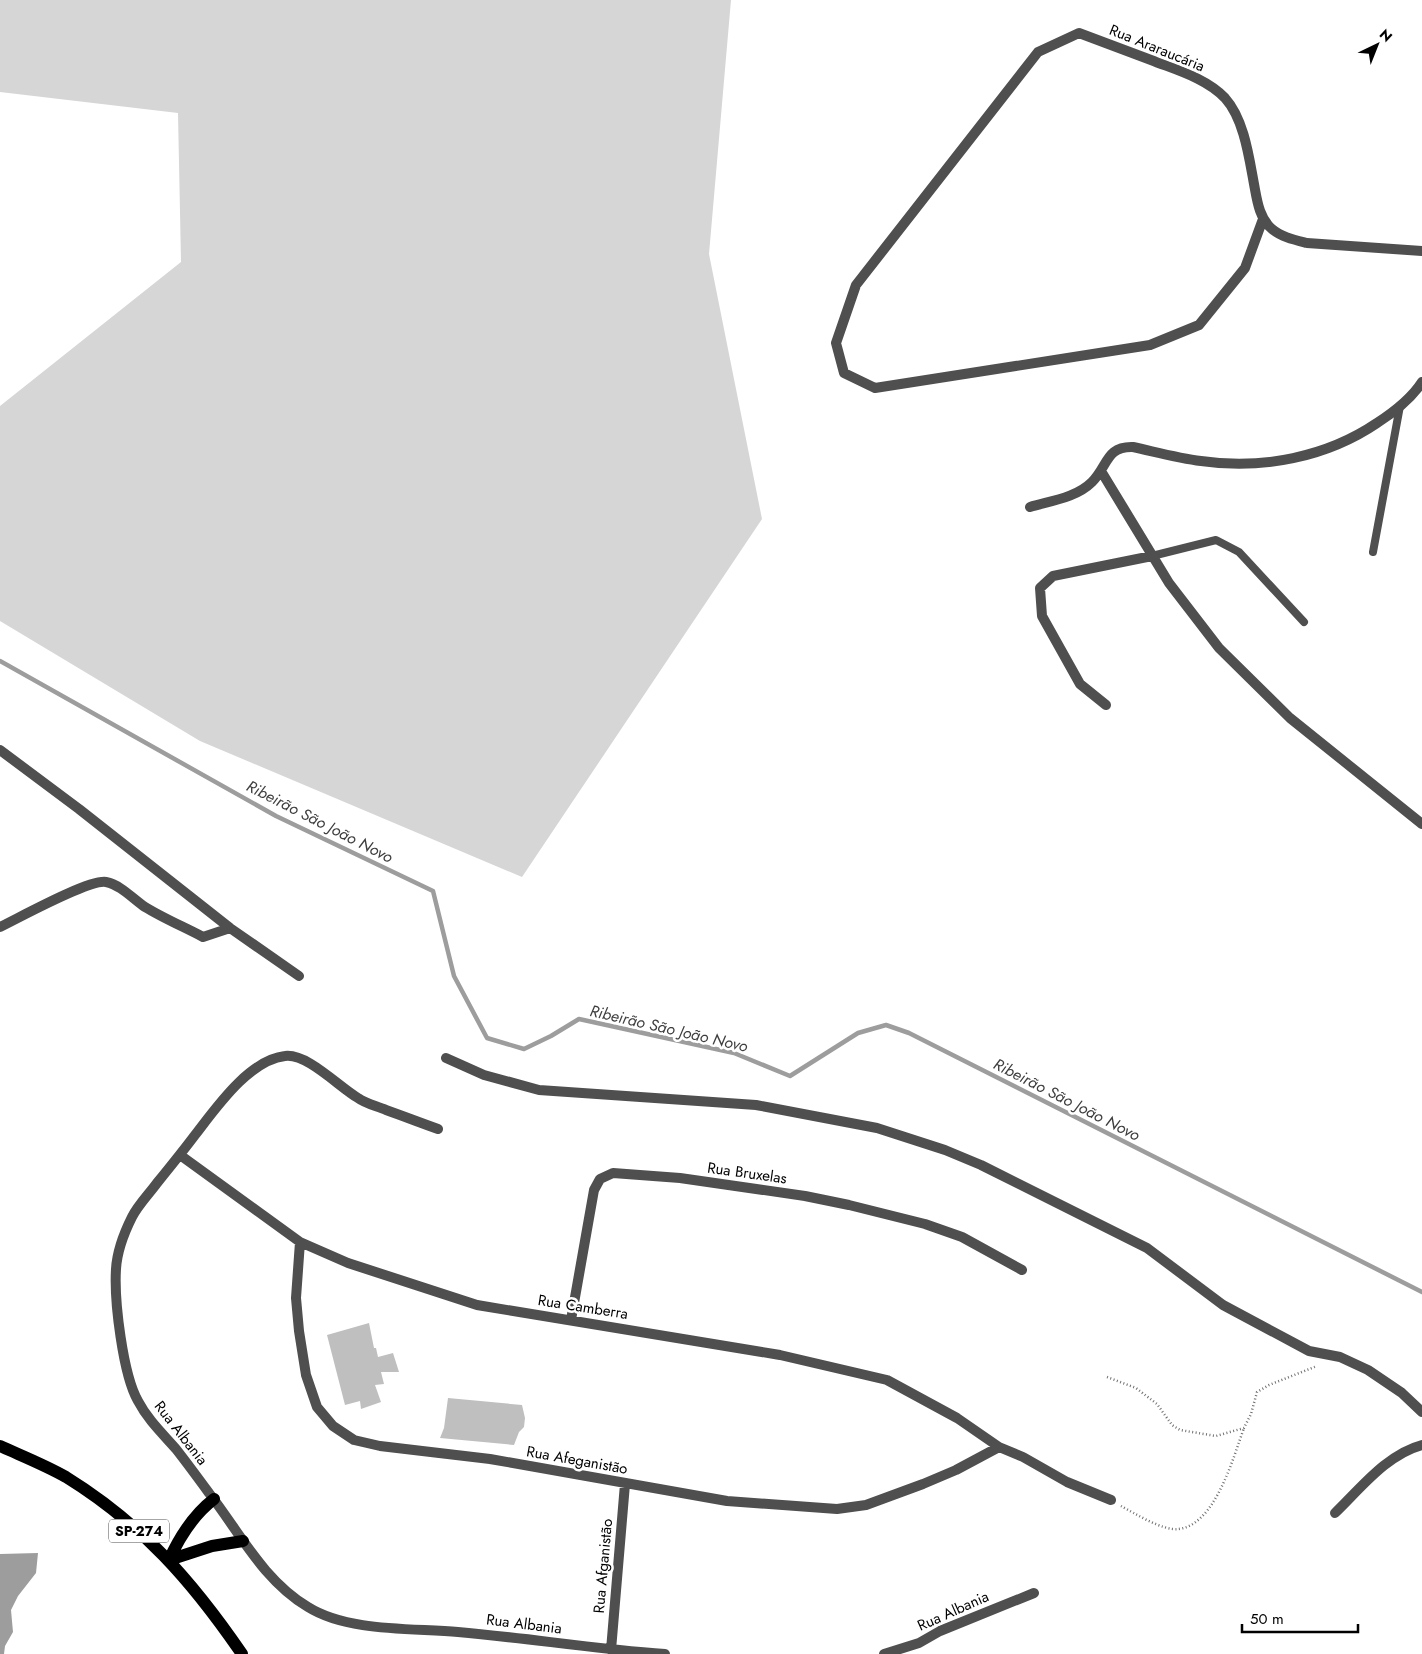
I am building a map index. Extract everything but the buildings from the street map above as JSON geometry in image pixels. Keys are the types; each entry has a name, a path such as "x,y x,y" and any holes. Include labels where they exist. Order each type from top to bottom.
{"main road":[{"name":"SP-274","path":"0,1446 65,1477 128,1520 169,1560 214,1613 242,1654"},
{"path":"169,1560 182,1534 203,1508 214,1499"},
{"path":"169,1560 212,1546 242,1541"}],"street":[{"name":"Rua Araraucária","path":"1079,33 1182,72 1209,85 1225,99 1234,114 1244,138 1258,206 1263,219 1245,268 1199,325 1150,345 875,388 844,373 836,343 856,285 1038,52 1079,33"},
{"path":"1263,219 1272,230 1289,239 1307,243 1422,251"},
{"path":"1030,508 1085,489 1101,471 1114,451 1123,447 1133,447 1202,461 1225,463 1257,463 1314,454 1338,445 1368,430 1400,406 1422,382"},
{"path":"1101,471 1169,582 1219,648 1290,718 1422,824"},
{"path":"1106,705 1080,684 1042,616 1040,588 1053,576 1152,556"},
{"path":"0,750 79,809 230,928 299,976"},
{"path":"0,928 81,887 97,882 106,882 115,885 146,907 203,937 230,928"},
{"name":"Rua Albania","path":"438,1129 360,1100 300,1058 287,1055 269,1061 253,1070 227,1094 133,1215 122,1242 116,1268 117,1302 121,1339 128,1374 136,1399 154,1426 175,1448 214,1499 242,1541 266,1572 285,1591 308,1607 330,1618 381,1627 466,1632 611,1650 664,1654"},
{"path":"446,1058 484,1075 539,1090 756,1104 877,1128 945,1150 982,1166 1147,1248 1223,1305 1309,1351 1340,1357 1368,1370 1388,1382 1422,1412"},
{"name":"Rua Camberra","path":"180,1154 300,1242 348,1263 477,1305 780,1355 887,1380 957,1418 999,1446 1067,1482 1111,1500"},
{"name":"Rua Bruxelas","path":"571,1320 594,1190 600,1179 613,1173 699,1181 805,1196 849,1205 925,1224 962,1237 1022,1270"},
{"name":"Rua Afeganistão","path":"300,1242 296,1298 306,1375 317,1407 333,1426 354,1440 380,1446 490,1459 727,1501 837,1509 866,1505 923,1484 956,1470 999,1446"},
{"path":"1335,1513 1383,1467 1409,1448 1422,1445"},
{"name":"Rua Afganistão","path":"611,1650 624,1484"},
{"name":"Rua Albania","path":"884,1654 919,1642 1034,1593"}],"lane":[{"path":"1373,552 1400,406"},
{"path":"1152,556 1216,540 1239,552 1304,622"}],"path":[{"path":"1111,1500 1150,1521 1176,1530 1194,1525 1215,1500 1226,1479 1244,1428 1251,1414 1257,1392 1269,1384 1340,1357"},
{"path":"1107,1377 1136,1388 1157,1404 1172,1425 1180,1430 1216,1436 1244,1428"}],"shaded area":[{"path":"0,0 731,0 709,254 762,519 522,877 200,741 0,621 0,406 181,262 178,113 0,92"},
{"path":"38,1553 36,1573 18,1596 11,1610 13,1632 5,1646 4,1654 0,1654 0,1554"}],"waterway":[{"name":"Ribeirão São João Novo","path":"0,661 276,816 433,891 454,976 487,1038 524,1049 551,1036 579,1019 734,1053 790,1076 858,1033 886,1025 909,1033 1422,1292"}]}
